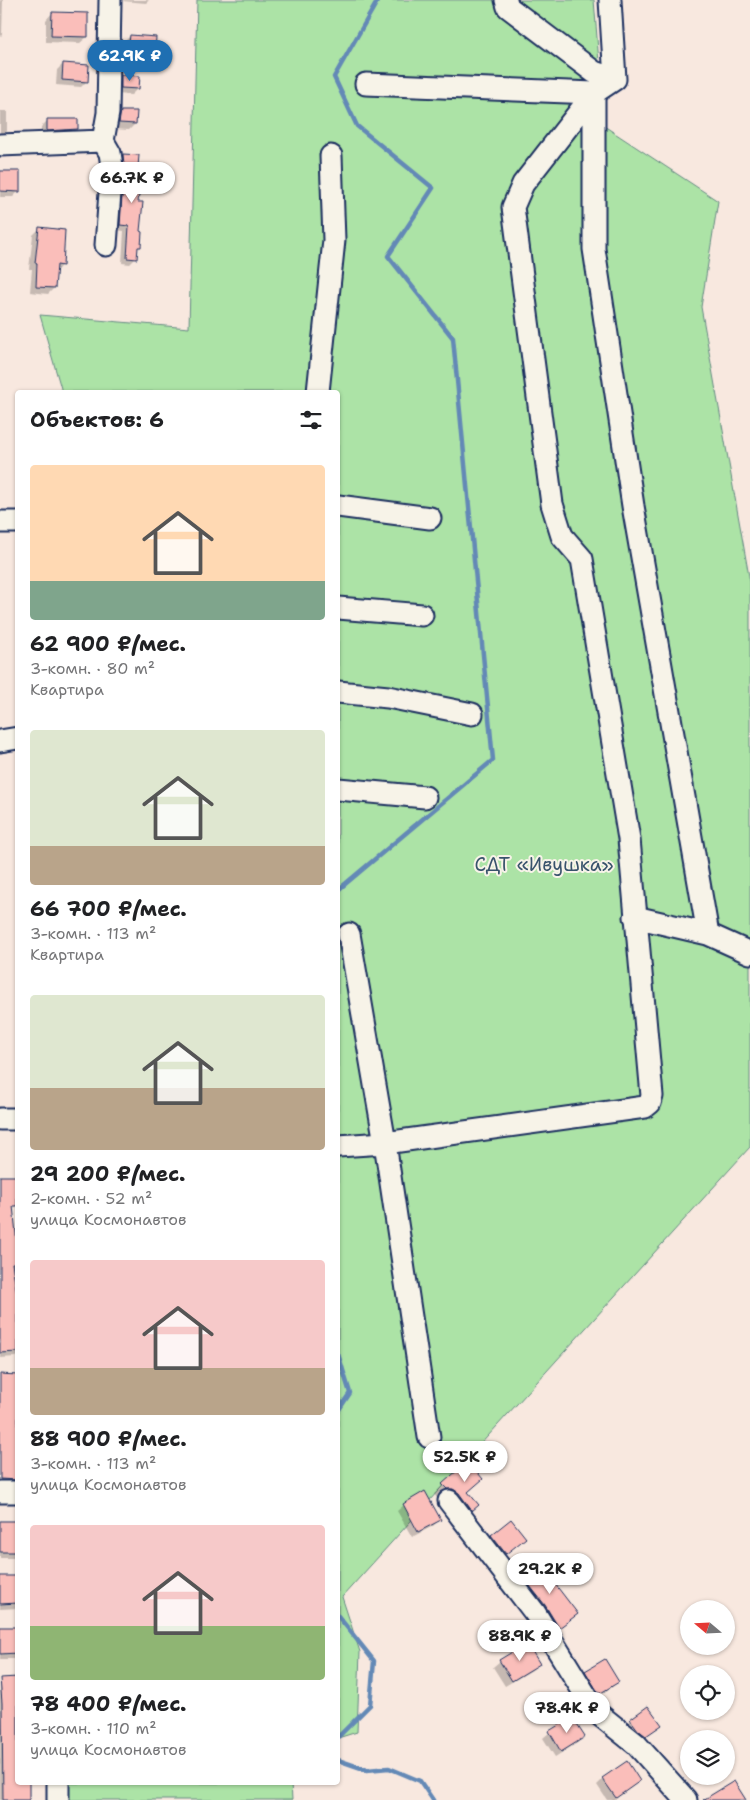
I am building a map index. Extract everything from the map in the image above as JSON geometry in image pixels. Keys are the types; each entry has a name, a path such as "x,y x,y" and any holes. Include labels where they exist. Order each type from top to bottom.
{"street":[{"path":"106,245 112,166 110,153 103,141 108,113 110,0"},
{"path":"506,0 508,7 594,72 615,79"},
{"path":"610,0 615,79"},
{"path":"340,1146 385,1143 645,1107 650,1103 652,1096 628,839 582,560 562,536 552,504 513,207 523,184 594,93 615,79"},
{"path":"366,84 594,93"},
{"path":"594,93 594,249 633,506 708,934"},
{"path":"0,145 103,141"},
{"path":"318,390 334,240 331,156"},
{"path":"340,506 430,518"},
{"path":"0,522 15,522"},
{"path":"340,608 422,615"},
{"path":"340,692 388,697 472,714"},
{"path":"0,741 15,738"},
{"path":"340,789 425,797"},
{"path":"635,916 708,934 750,953"},
{"path":"350,934 385,1143 428,1437"},
{"path":"0,1119 15,1119"},
{"path":"0,1492 15,1492"},
{"path":"449,1501 535,1614 596,1712 636,1744 686,1800"},
{"path":"58,1785 58,1800"}],"green space":[{"name":"СДТ «Ивушка»","path":"197,0 594,0 604,126 718,201 701,307 750,582 750,1147 342,1597 360,1652 357,1732 340,1737 340,390 61,390 40,315 189,328"},
{"path":"58,1785 291,1785 292,1800 58,1800"}],"building":[{"path":"52,12 88,13 88,37 51,36"},
{"path":"130,35 156,37 155,52 128,50"},
{"path":"63,63 89,65 88,82 62,80"},
{"path":"121,75 140,76 139,89 121,88"},
{"path":"121,111 137,111 136,124 119,123"},
{"path":"47,119 78,119 78,129 47,131"},
{"path":"123,154 139,155 137,179 141,180 138,202 143,202 140,231 142,232 141,247 138,247 137,259 127,258 129,226 120,225 124,167"},
{"path":"0,171 20,171 20,192 0,191"},
{"path":"39,227 65,230 63,266 57,265 55,288 36,287 37,263 35,263"},
{"path":"0,1176 15,1176 15,1206 13,1206 15,1263 12,1263 15,1282 15,1352 0,1353"},
{"path":"0,1374 15,1375 15,1480 0,1479"},
{"path":"468,1461 483,1479 468,1492 479,1505 472,1511 459,1493 453,1489 447,1489 442,1484"},
{"path":"425,1491 441,1520 418,1532 403,1504"},
{"path":"511,1519 526,1538 506,1554 491,1535"},
{"path":"0,1521 15,1521 15,1552 0,1552"},
{"path":"539,1563 578,1614 559,1628 545,1605 522,1576"},
{"path":"0,1576 15,1576 15,1603 0,1604"},
{"path":"0,1627 15,1627 15,1653 0,1654"},
{"path":"527,1643 540,1664 512,1681 499,1660"},
{"path":"605,1659 619,1682 599,1694 585,1671"},
{"path":"15,1677 15,1785 29,1785 29,1800 3,1800 0,1678"},
{"path":"648,1706 662,1725 646,1736 638,1730 630,1719"},
{"path":"572,1717 585,1737 561,1752 549,1731"},
{"path":"627,1761 640,1781 616,1798 602,1778"},
{"path":"735,1783 746,1800 703,1800 727,1785 735,1785"}],"waterway":[{"path":"340,888 493,760 453,338 388,256 433,188 357,126 334,77 378,0"},
{"path":"340,1360 350,1393 340,1408"},
{"path":"340,1618 374,1661 370,1705 340,1735"},
{"path":"340,1761 367,1770 389,1768 420,1781 433,1800"}]}
